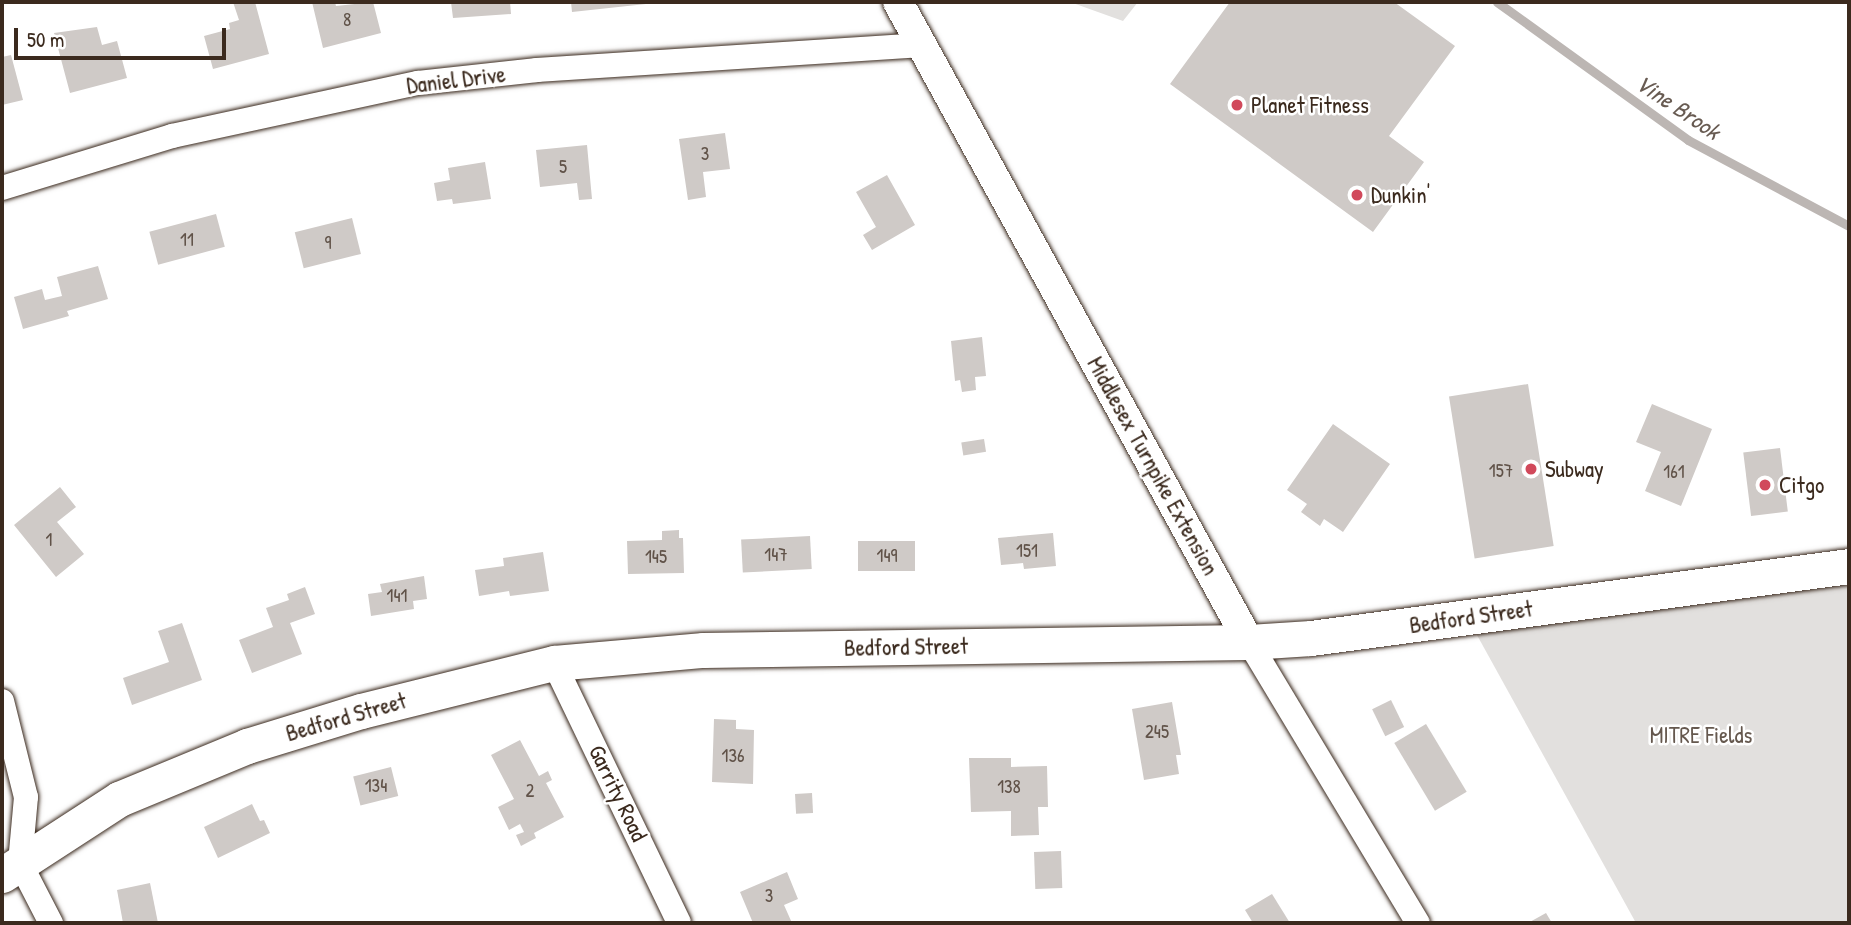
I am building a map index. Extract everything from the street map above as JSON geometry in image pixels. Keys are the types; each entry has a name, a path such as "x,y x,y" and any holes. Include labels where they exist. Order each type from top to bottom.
{"main road":[{"name":"Bedford Street","path":"11,869 119,799 247,746 361,711 554,663 703,650 1249,642 1337,634 1849,566"}],"street":[{"name":"Middlesex Turnpike Extension","path":"898,2 1249,642 1418,923"},
{"name":"Daniel Drive","path":"2,188 172,136 418,83 537,70 922,45"},
{"name":"Garrity Road","path":"554,663 679,923"},
{"path":"2,701 26,797 11,869 51,923"}],"green space":[{"path":"1070,2 1138,2 1123,21"},
{"name":"MITRE Fields","path":"1849,566 1849,923 1636,923 1467,617"}],"building":[{"path":"233,2 255,2 269,54 213,69 204,36 230,29 229,23 239,20"},
{"path":"312,2 335,2 336,6 373,2 381,33 323,48"},
{"path":"451,2 510,2 511,14 453,18"},
{"path":"571,2 646,2 646,4 572,12"},
{"path":"1230,2 1394,2 1455,46 1389,136 1424,162 1373,232 1170,84"},
{"path":"97,27 102,45 117,41 127,78 70,93 54,33"},
{"path":"11,55 23,100 2,105 2,57"},
{"path":"725,133 730,169 703,172 706,197 688,200 679,139"},
{"path":"587,145 592,199 579,200 577,183 540,187 536,150"},
{"path":"485,162 491,199 453,204 452,199 437,201 434,183 450,180 448,168"},
{"path":"887,175 915,225 872,250 863,235 876,227 856,192"},
{"path":"216,214 225,247 158,265 149,232"},
{"path":"352,218 361,254 304,268 295,232"},
{"path":"98,266 108,299 67,311 69,316 23,329 14,297 42,289 45,300 62,296 57,277"},
{"path":"982,337 986,376 975,377 976,390 962,392 960,380 955,381 951,341"},
{"path":"1528,384 1554,546 1475,558 1449,397"},
{"path":"1652,404 1712,429 1681,506 1645,491 1661,452 1636,442"},
{"path":"1333,424 1390,464 1343,532 1324,519 1320,526 1301,512 1307,504 1287,490"},
{"path":"984,439 986,452 963,455 961,443"},
{"path":"1780,448 1788,512 1751,516 1743,453"},
{"path":"60,487 76,507 57,522 84,554 56,577 14,525"},
{"path":"679,530 679,538 683,538 684,573 628,574 627,541 662,540 662,531"},
{"path":"1053,533 1056,566 1024,569 1023,563 1001,565 998,538"},
{"path":"810,536 812,569 743,573 741,540"},
{"path":"858,541 915,541 915,571 858,571"},
{"path":"543,552 549,591 510,596 509,591 479,596 475,570 504,566 503,558"},
{"path":"424,576 427,599 413,601 414,609 371,616 368,594 382,592 380,584"},
{"path":"305,587 315,614 290,623 302,654 252,673 239,640 273,627 266,608 289,600 287,594"},
{"path":"182,623 202,680 132,705 123,678 169,662 158,631"},
{"path":"1391,700 1404,727 1385,736 1372,709"},
{"path":"1172,702 1181,755 1176,755 1179,774 1144,780 1132,709"},
{"path":"714,719 736,720 736,729 754,730 753,784 712,782"},
{"path":"1426,724 1467,792 1435,811 1394,743"},
{"path":"520,740 539,776 548,771 552,780 546,783 564,817 534,833 536,838 521,846 516,835 524,832 520,824 509,830 498,807 514,799 491,755"},
{"path":"969,758 1011,758 1011,767 1047,766 1048,807 1038,807 1039,835 1011,836 1011,811 971,812"},
{"path":"391,767 398,796 360,806 353,776"},
{"path":"812,793 813,813 796,814 795,794"},
{"path":"252,804 260,821 264,820 270,833 218,858 204,827"},
{"path":"1061,851 1062,888 1035,889 1034,852"},
{"path":"787,872 798,899 784,905 792,923 753,923 740,892"},
{"path":"150,883 158,923 123,923 117,890"},
{"path":"1272,894 1290,923 1253,923 1245,910"},
{"path":"1546,913 1552,923 1528,923"}],"waterway":[{"name":"Vine Brook","path":"1497,2 1688,140 1849,226"}],"place":[{"name":"Planet Fitness","path":"1237,105"},
{"name":"Dunkin'","path":"1357,195"},
{"name":"Subway","path":"1531,469"},
{"name":"Citgo","path":"1765,485"}]}
